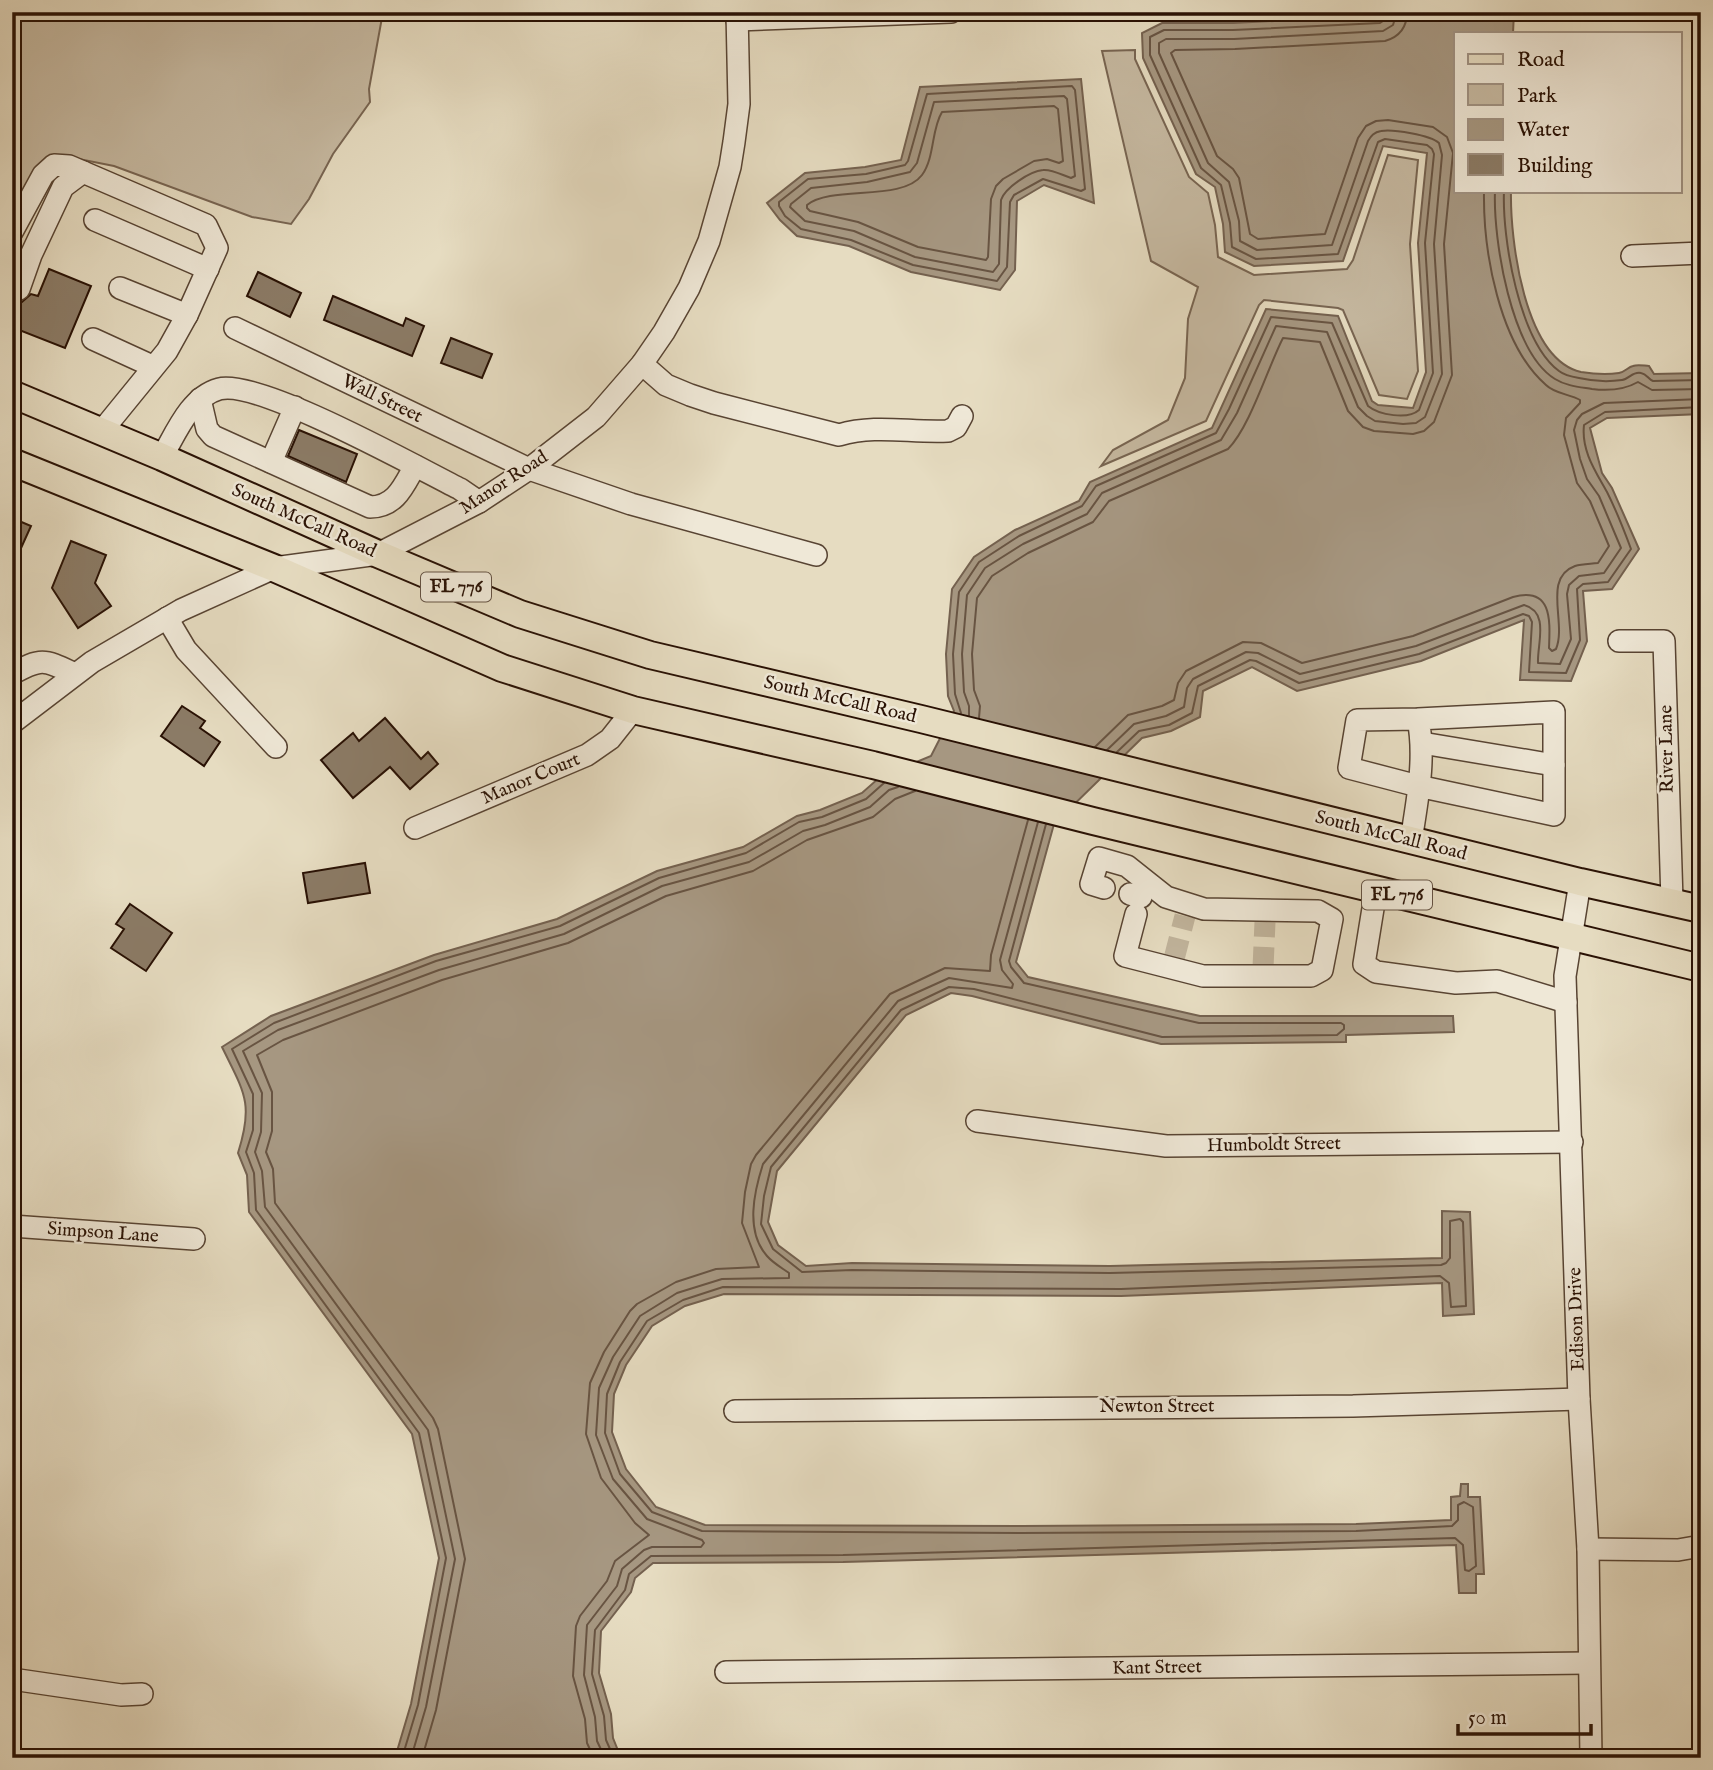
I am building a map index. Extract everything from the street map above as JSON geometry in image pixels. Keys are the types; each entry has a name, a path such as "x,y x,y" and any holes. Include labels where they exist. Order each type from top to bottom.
{"main road":[{"name":"South McCall Road","path":"12,394 520,614 650,655 1580,882 1701,909"},
{"name":"FL 776","path":"12,462 274,568 502,668 633,709 873,765 1701,968"}],"street":[{"path":"737,16 951,12"},
{"name":"Manor Road","path":"12,723 75,674 135,635 167,618 274,568 378,554 479,502 529,469 596,417 642,364 664,332 689,288 717,217 730,167 739,104 737,16"},
{"path":"12,232 43,175 54,165 69,166 206,225 217,248 167,352 152,366 101,432"},
{"path":"19,289 21,254 63,187 83,172"},
{"path":"95,220 208,269"},
{"path":"1632,256 1701,253"},
{"path":"120,288 187,315"},
{"name":"Wall Street","path":"234,328 529,469 631,505 816,555"},
{"path":"93,339 152,366"},
{"path":"642,364 666,384 702,399 839,435 881,428 948,431 956,427 962,416"},
{"path":"162,457 190,409 218,389 239,387 295,407 460,489 479,502"},
{"path":"200,400 207,429 213,436 370,508 396,498 415,466"},
{"path":"271,462 295,407"},
{"path":"167,618 186,650 276,747"},
{"name":"River Lane","path":"1619,641 1664,641 1672,901"},
{"path":"12,674 34,662 50,663 75,674"},
{"name":"Manor Court","path":"415,828 587,755 610,739 633,709"},
{"path":"1554,712 1554,765 1554,815 1418,786 1349,768 1357,720 1554,712"},
{"path":"1411,841 1422,743 1418,719"},
{"path":"1422,743 1554,765"},
{"path":"1104,888 1091,884 1099,858 1127,866 1138,898 1125,956 1172,964 1203,976 1263,972 1311,976 1322,970 1332,919 1318,911 1266,916 1204,909 1186,910 1166,897 1138,898"},
{"path":"1318,911 1328,877"},
{"name":"Edison Drive","path":"1580,882 1565,976 1579,1399 1588,1549 1591,1758"},
{"path":"1376,890 1364,964 1376,972 1456,983 1497,981 1566,1002"},
{"name":"Humboldt Street","path":"977,1121 1166,1146 1572,1142"},
{"name":"Simpson Lane","path":"12,1226 194,1239"},
{"name":"Newton Street","path":"735,1411 1353,1406 1579,1399"},
{"path":"1588,1549 1678,1550 1701,1546"},
{"name":"Kant Street","path":"726,1672 1588,1663"},
{"path":"12,1679 121,1695 142,1695"}],"green space":[{"path":"12,12 383,12 369,89 370,102 333,154 309,199 291,224 252,217 114,166 69,157 15,196 12,195"},
{"path":"1135,50 1135,59 1189,177 1208,193 1218,257 1254,275 1347,269 1353,260 1388,155 1418,160 1410,244 1418,371 1407,399 1379,395 1343,310 1264,300 1259,305 1206,421 1101,466 1113,450 1168,420 1185,378 1188,319 1198,287 1151,261 1102,51"}],"water":[{"path":"1514,12 1513,32 1454,32 1454,192 1511,192 1514,238 1524,295 1546,345 1562,362 1581,372 1614,374 1639,365 1649,366 1654,374 1701,373 1701,414 1607,418 1590,428 1602,473 1612,488 1639,549 1612,589 1583,591 1587,641 1571,681 1520,680 1524,620 1421,661 1297,691 1252,667 1203,691 1200,717 1171,731 1142,738 1054,824 1016,962 1028,977 1200,1016 1453,1016 1454,1032 1346,1035 1346,1042 1161,1044 951,993 906,1015 777,1171 768,1222 778,1245 806,1266 852,1263 1110,1266 1442,1258 1442,1211 1470,1212 1474,1314 1443,1316 1442,1283 1121,1296 724,1294 685,1306 652,1326 626,1365 614,1394 612,1432 626,1469 656,1507 705,1525 1356,1524 1451,1520 1451,1497 1460,1496 1461,1484 1468,1484 1468,1497 1480,1497 1484,1574 1476,1574 1476,1593 1459,1593 1456,1545 843,1562 653,1563 635,1578 631,1592 601,1631 599,1673 611,1714 613,1738 621,1758 395,1758 411,1704 439,1558 412,1434 249,1212 247,1175 238,1153 246,1109 241,1087 222,1047 271,1016 434,955 557,919 657,871 743,847 797,816 862,793 880,777 931,756 954,711 948,696 946,654 952,589 974,557 1015,530 1079,501 1090,482 1212,428 1266,309 1338,316 1372,401 1378,405 1413,408 1426,372 1418,243 1427,153 1383,146 1343,261 1254,266 1225,252 1223,224 1215,187 1196,174 1143,58 1142,33 1162,23 1233,23"},
{"path":"1081,79 1094,203 1044,185 1017,201 1015,270 1000,290 911,272 849,246 797,236 767,203 805,173 865,167 901,160 920,87"}],"building":[{"path":"49,269 91,286 65,348 14,328 20,314 12,311 12,300 22,302 31,294 38,296"},
{"path":"258,272 301,293 290,317 247,296"},
{"path":"333,296 403,326 406,318 424,326 412,356 324,320"},
{"path":"451,338 492,354 482,378 441,363"},
{"path":"299,430 357,454 346,482 288,456"},
{"path":"12,518 31,526 12,568"},
{"path":"71,541 106,555 95,583 111,606 78,628 52,588"},
{"path":"182,706 205,721 200,728 220,742 204,766 161,736"},
{"path":"385,718 421,759 428,752 438,764 410,789 390,767 353,798 321,760 353,733 359,741"},
{"path":"365,863 370,893 308,903 303,873"},
{"path":"130,904 172,933 146,971 111,948 124,929 116,924"}],"tunnel":[{"path":"1174,959 1185,916"},
{"path":"1263,968 1265,922"}]}
